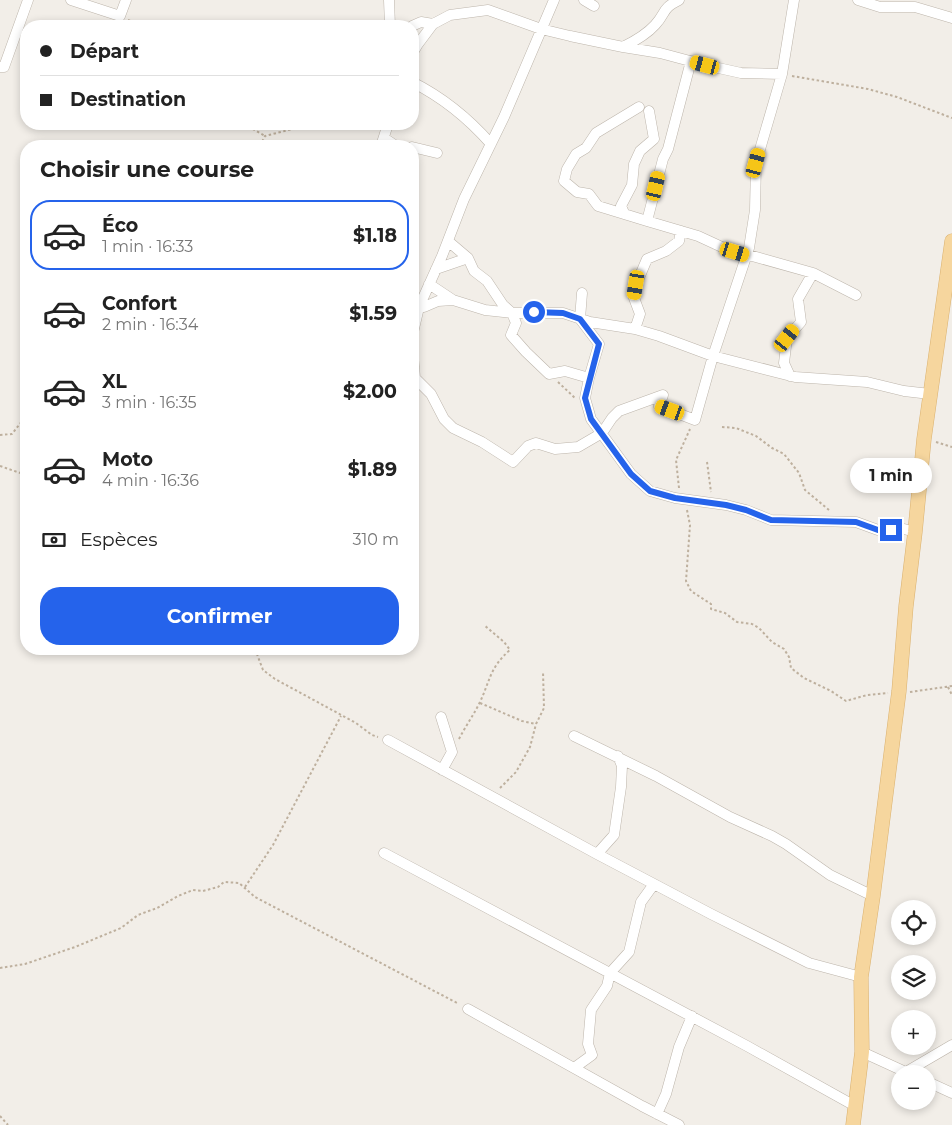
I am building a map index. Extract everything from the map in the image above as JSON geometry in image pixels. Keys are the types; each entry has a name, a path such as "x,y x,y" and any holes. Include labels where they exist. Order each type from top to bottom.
{"main road":[{"path":"853,1125 862,1052 861,977 899,691 924,439 952,241"}],"street":[{"path":"21,20 28,0"},
{"path":"71,0 120,16 126,0"},
{"path":"389,0 390,20"},
{"path":"419,300 436,270 464,199 491,144 554,0"},
{"path":"584,0 594,6"},
{"path":"623,47 645,35 657,23 666,6 679,0"},
{"path":"419,382 431,394 444,419 453,428 482,442 513,462 528,446 536,443 555,449 578,446 602,433 612,418 620,412 663,395 659,406 695,420 713,356 746,255 755,210 756,163 782,74 794,0"},
{"path":"858,0 880,7 915,7 952,18"},
{"path":"419,43 432,24 450,15 488,10 541,29 660,53 741,73 782,74"},
{"path":"0,67 4,67 20,22"},
{"path":"419,23 432,24"},
{"path":"645,35 649,44 660,53"},
{"path":"647,220 691,62"},
{"path":"419,86 450,106 476,127 491,144"},
{"path":"624,213 621,206 632,185 634,164 640,151 654,139 644,109 596,133 586,148 576,154 567,169 564,182 577,192 589,194 598,206 698,236 724,248 746,255 813,273 856,295"},
{"path":"419,149 437,153"},
{"path":"635,329 640,314 634,298 636,285 647,259 666,251 679,241 681,231"},
{"path":"448,241 468,258 474,270 487,281 503,305 512,313 516,323 511,336 526,352 550,374 565,371 589,378"},
{"path":"436,270 468,258"},
{"path":"790,376 784,363 787,338 801,322 798,299 813,273"},
{"path":"429,284 453,300 485,310 512,313 563,313 590,322 635,329 713,356 790,376 867,382 904,391 930,394"},
{"path":"582,293 580,319 599,344 585,398 591,419 631,474 650,491 746,510 771,520 856,522 878,530 904,529 915,532"},
{"path":"419,306 424,307 438,301 453,300"},
{"path":"441,717 452,752 442,770"},
{"path":"574,736 618,756 705,804 779,840 830,875 873,896"},
{"path":"388,740 596,854 809,963 861,977"},
{"path":"596,854 614,835 622,766 618,756"},
{"path":"384,853 692,1016 855,1106"},
{"path":"574,1068 592,1055 588,1044 591,1010 607,986 610,973 629,952 641,902 654,884"},
{"path":"468,1009 679,1125"},
{"path":"657,1114 666,1094 678,1048 692,1016"},
{"path":"921,1065 952,1045"},
{"path":"862,1052 891,1065"},
{"path":"936,1086 952,1093"}],"path":[{"path":"120,16 129,20"},
{"path":"782,74 897,97 952,118"},
{"path":"254,130 265,136 288,130"},
{"path":"263,140 265,136"},
{"path":"550,374 575,399"},
{"path":"695,420 676,460 690,525 686,582 691,591 711,604 711,609 725,613 738,622 752,624 759,628 772,642 784,649 789,657 791,668 804,678 831,691 846,702 867,695 899,691 912,693 952,686"},
{"path":"0,435 12,434 20,424"},
{"path":"722,427 736,428 756,436 784,454 799,473 805,490 844,522"},
{"path":"924,439 952,447"},
{"path":"707,462 711,492 715,504"},
{"path":"0,466 20,473"},
{"path":"452,752 480,703 489,676 500,659 510,650 504,642 484,625"},
{"path":"257,655 263,670 275,679 356,723 372,735 388,740"},
{"path":"485,794 501,788 516,772 530,746 536,724 544,708 543,671"},
{"path":"948,686 952,695"},
{"path":"480,703 522,721 536,724"},
{"path":"245,888 273,845 341,716"},
{"path":"0,968 25,964 93,939 120,928 138,915 157,908 192,890 203,891 218,887 224,882 239,883 255,897 468,1009"},
{"path":"0,1116 8,1125"}],"route":[{"path":"534,312 563,313 580,319 599,344 585,398 591,419 612,445 631,474 650,491 675,498 726,505 746,510 771,520 856,522 878,530 891,530"}]}
